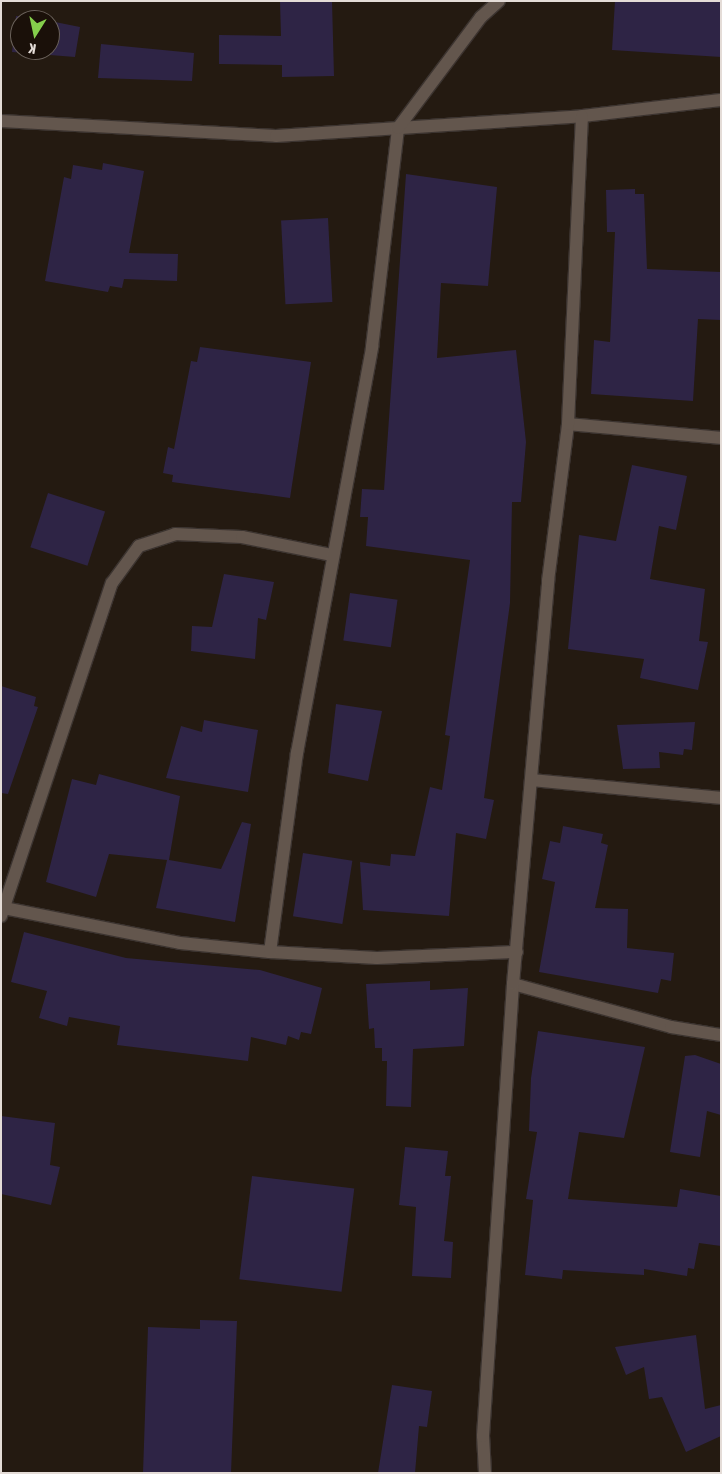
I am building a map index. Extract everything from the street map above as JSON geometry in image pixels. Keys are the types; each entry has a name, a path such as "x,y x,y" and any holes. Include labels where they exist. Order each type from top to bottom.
{"street":[{"path":"270,952 297,753 332,555 353,467 372,347 398,128 481,17 498,1"},
{"path":"1,121 276,136 582,116 721,100"},
{"path":"485,1473 483,1436 513,984 548,581 568,424 582,116"},
{"path":"568,424 721,438"},
{"path":"332,555 242,537 175,534 140,546 112,583 3,912 180,943 270,952 377,958 517,952"},
{"path":"532,780 721,798"},
{"path":"513,984 671,1027 721,1035"}],"building":[{"path":"280,1 332,1 334,76 282,77 282,65 219,64 219,35 281,36"},
{"path":"615,1 721,1 721,57 612,50"},
{"path":"60,23 80,27 75,57 60,56"},
{"path":"101,44 194,53 192,81 98,78"},
{"path":"103,163 144,171 129,253 178,254 177,281 124,279 122,288 110,286 108,292 45,281 64,177 71,179 73,165 102,170"},
{"path":"406,174 497,187 488,286 441,283 437,358 516,350 526,442 521,502 512,502 510,603 484,798 494,800 486,839 456,833 449,916 363,910 360,862 390,866 391,854 415,856 430,787 442,790 450,736 445,735 470,560 366,546 368,517 360,517 362,489 384,490"},
{"path":"635,189 635,194 644,194 647,269 721,272 721,320 698,319 693,401 591,394 594,340 610,342 615,232 607,232 606,190"},
{"path":"328,218 332,302 285,304 281,220"},
{"path":"200,347 311,362 290,498 172,482 173,475 163,473 168,447 174,449 191,361 197,362"},
{"path":"632,465 687,476 676,530 659,526 650,579 705,589 699,641 708,642 698,690 640,678 644,659 568,649 579,535 616,541"},
{"path":"48,493 105,512 87,566 30,547"},
{"path":"224,574 274,582 266,620 258,618 255,659 191,651 192,626 212,627"},
{"path":"350,593 398,600 391,647 343,641"},
{"path":"1,686 36,697 34,706 38,707 8,794 1,793"},
{"path":"336,704 382,711 368,781 328,773"},
{"path":"204,720 258,730 248,792 166,778 181,726 202,732"},
{"path":"695,722 692,750 684,749 683,755 659,752 660,768 623,769 617,725"},
{"path":"99,774 180,796 169,860 221,869 242,822 251,824 235,922 156,908 167,860 109,854 96,897 46,882 72,779 96,785"},
{"path":"563,826 603,834 601,843 608,845 595,908 628,909 627,948 674,953 671,981 661,979 658,993 539,972 555,882 542,879 550,841 560,843"},
{"path":"303,853 352,861 342,924 293,916"},
{"path":"24,932 126,958 260,970 322,988 311,1034 301,1032 299,1040 288,1036 286,1045 251,1037 248,1061 117,1045 120,1026 69,1017 67,1026 39,1018 47,991 11,982"},
{"path":"430,981 430,990 468,988 464,1046 413,1049 411,1107 386,1106 387,1061 382,1061 382,1048 375,1048 374,1028 369,1029 366,984"},
{"path":"538,1031 645,1047 624,1138 579,1132 568,1199 677,1207 680,1189 721,1196 721,1246 699,1243 694,1269 688,1268 687,1276 644,1269 644,1275 563,1270 562,1279 525,1275 533,1200 526,1199 537,1132 529,1131 531,1078"},
{"path":"695,1055 721,1064 721,1115 707,1111 700,1157 670,1152 685,1056"},
{"path":"1,1116 55,1123 50,1165 60,1167 51,1205 1,1194"},
{"path":"405,1147 448,1151 445,1176 451,1176 444,1241 453,1242 451,1278 412,1276 416,1207 399,1205"},
{"path":"252,1176 354,1189 342,1292 239,1279"},
{"path":"200,1320 237,1321 231,1473 143,1473 148,1327 200,1329"},
{"path":"696,1335 705,1409 721,1405 721,1436 686,1452 662,1397 649,1399 644,1367 626,1375 615,1347"},
{"path":"392,1385 432,1391 427,1427 419,1426 415,1473 378,1473"}]}
